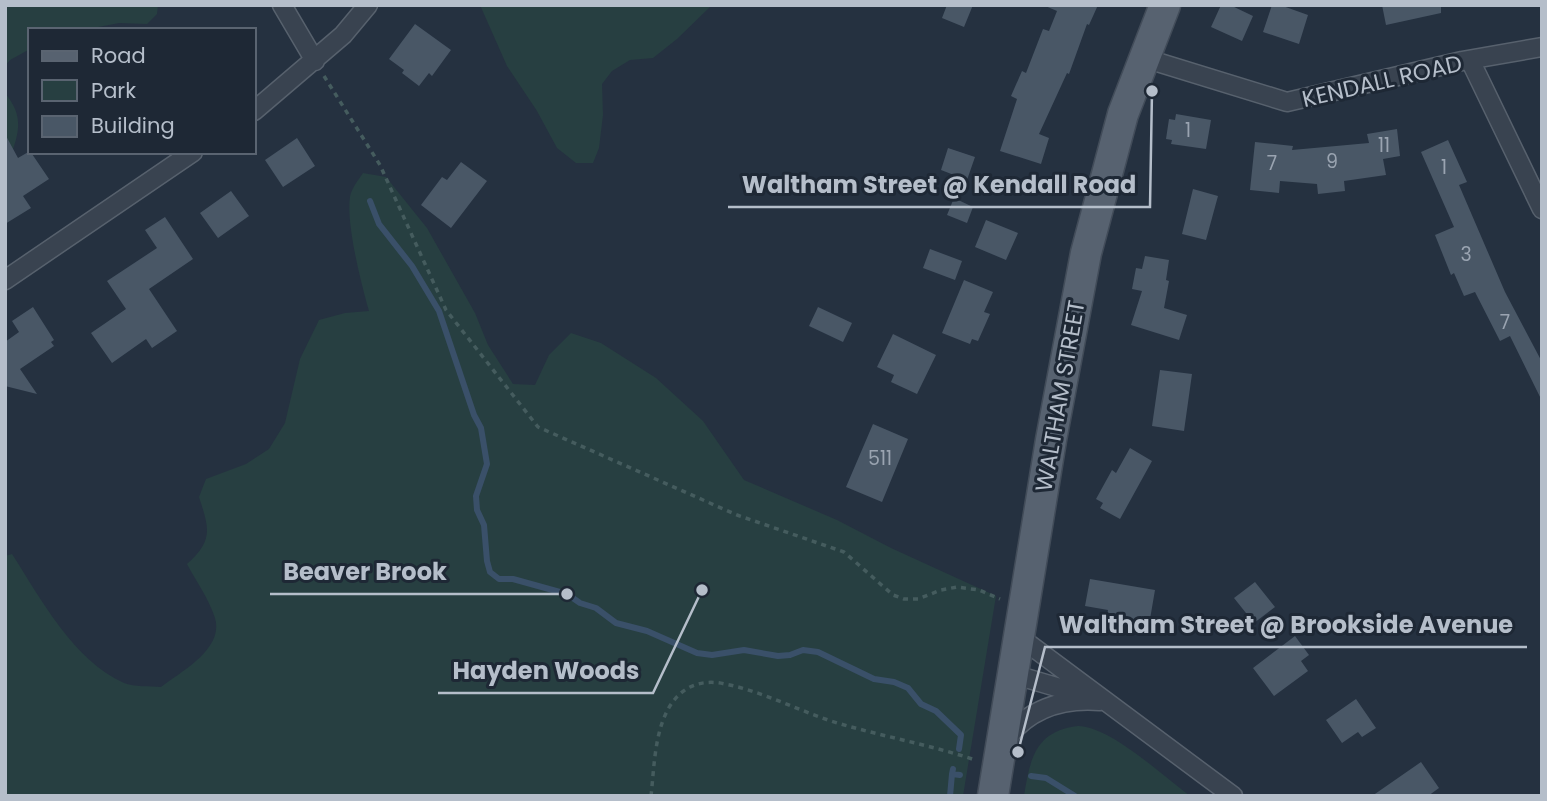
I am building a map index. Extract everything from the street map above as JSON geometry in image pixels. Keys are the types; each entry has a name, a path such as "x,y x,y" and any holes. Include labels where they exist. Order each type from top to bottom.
{"main road":[{"name":"WALTHAM STREET","path":"993,796 1018,636 1086,253 1119,127 1165,5"}],"street":[{"path":"282,5 315,61"},
{"path":"256,109 343,35 368,5"},
{"name":"KENDALL ROAD","path":"1144,58 1287,102 1470,60 1542,47"},
{"path":"1470,60 1542,209"},
{"path":"5,279 190,154"},
{"path":"1018,636 1233,796"},
{"path":"1012,674 1100,701 1119,710"},
{"path":"999,757 1019,724 1045,708 1073,700 1100,701"}],"path":[{"path":"315,61 380,165 446,310 538,428 737,515 844,552 893,595 904,599 918,599 957,587 979,590 1000,599"},
{"path":"651,796 660,732 667,712 672,702 687,689 705,682 731,685 831,721 943,750 999,757"}],"green space":[{"path":"5,5 158,5 157,14 147,24 119,23 93,28 28,28 28,50 5,66"},
{"path":"480,5 712,5 653,58 630,60 612,71 602,84 603,115 599,148 593,163 576,163 557,148 537,111 507,66"},
{"path":"5,93 15,108 18,123 11,155 5,153"},
{"path":"363,173 386,177 427,228 475,313 488,345 513,384 535,385 549,355 571,333 601,343 656,378 703,421 744,480 837,520 996,596 963,796 5,796 5,556 12,554 47,609 74,644 106,673 124,683 161,687 199,658 213,640 216,629 209,604 187,564 202,548 207,533 199,497 206,479 246,464 269,449 285,423 300,359 319,320 345,313 369,311 355,254 349,209 352,191"},
{"path":"1078,726 1091,728 1121,743 1190,796 1024,796 1032,759 1037,749 1052,734"}],"building":[{"path":"947,5 973,5 964,27 942,18"},
{"path":"1043,5 1098,5 1089,25 1087,24 1069,74 1067,73 1039,134 1049,138 1041,164 1000,151 1017,99 1011,96 1022,71 1026,73 1043,29 1049,31 1057,11"},
{"path":"1221,5 1230,5 1253,16 1242,41 1211,27"},
{"path":"1272,5 1280,5 1308,15 1299,44 1263,32"},
{"path":"1382,5 1441,5 1441,13 1386,25"},
{"path":"415,24 451,50 432,76 429,73 419,86 389,59"},
{"path":"1176,114 1211,120 1206,149 1171,144 1172,140 1166,139 1169,119 1175,120"},
{"path":"1397,129 1400,156 1383,159 1386,175 1344,181 1345,191 1318,194 1317,184 1280,181 1279,193 1250,190 1255,142 1293,146 1292,150 1369,143 1367,134"},
{"path":"5,134 18,158 28,152 32,154 49,179 23,196 31,208 5,224"},
{"path":"297,138 315,166 283,187 265,160"},
{"path":"1448,140 1467,182 1459,185 1505,292 1542,362 1542,401 1510,336 1500,341 1475,292 1464,296 1454,273 1451,275 1435,235 1454,227 1421,152"},
{"path":"948,148 975,157 967,180 941,170"},
{"path":"461,162 487,181 451,228 421,205 442,177 447,180"},
{"path":"1193,189 1218,196 1206,240 1182,234"},
{"path":"231,191 249,216 218,238 200,213"},
{"path":"954,198 973,207 967,223 947,215"},
{"path":"165,217 193,259 149,289 177,331 152,348 146,339 112,363 91,333 126,309 107,281 157,248 145,230"},
{"path":"986,220 1018,233 1006,260 975,247"},
{"path":"930,249 962,261 955,280 923,268"},
{"path":"1145,256 1169,260 1166,280 1169,281 1164,308 1187,315 1179,340 1131,325 1142,291 1132,289 1136,268 1142,269"},
{"path":"964,280 993,292 984,312 990,314 978,341 972,339 970,344 942,333"},
{"path":"33,307 54,340 51,342 54,346 20,369 37,394 5,386 5,342 19,332 12,321"},
{"path":"818,307 852,323 843,342 809,326"},
{"path":"893,334 936,355 917,394 891,382 894,375 877,367"},
{"path":"1160,370 1192,374 1184,431 1152,426"},
{"path":"873,424 908,439 882,502 846,487"},
{"path":"1130,448 1152,461 1120,519 1100,508 1103,503 1096,499 1112,470 1116,473"},
{"path":"1090,579 1155,590 1149,625 1107,617 1108,610 1085,606"},
{"path":"1255,582 1275,607 1254,623 1234,598"},
{"path":"1295,636 1309,655 1301,661 1308,671 1274,696 1253,668"},
{"path":"1356,699 1376,728 1362,737 1358,732 1342,743 1326,720"},
{"path":"1421,762 1439,788 1428,796 1372,796"}],"waterway":[{"path":"370,201 379,224 412,266 439,311 474,415 481,428 487,464 476,496 477,510 484,525 490,572 499,579 513,579 567,594 580,603 596,608 616,623 647,631 697,653 712,655 744,650 778,656 803,650 818,652 874,679 894,682 908,688 921,704 936,711 961,735 959,749"},
{"path":"953,769 952,774 960,775"},
{"path":"950,796 952,774"},
{"path":"1031,776 1046,778 1075,796"}],"place":[{"name":"Waltham Street @ Kendall Road","path":"1152,91"},
{"name":"Hayden Woods","path":"702,590"},
{"name":"Beaver Brook","path":"567,594"},
{"name":"Waltham Street @ Brookside Avenue","path":"1018,752"}]}
